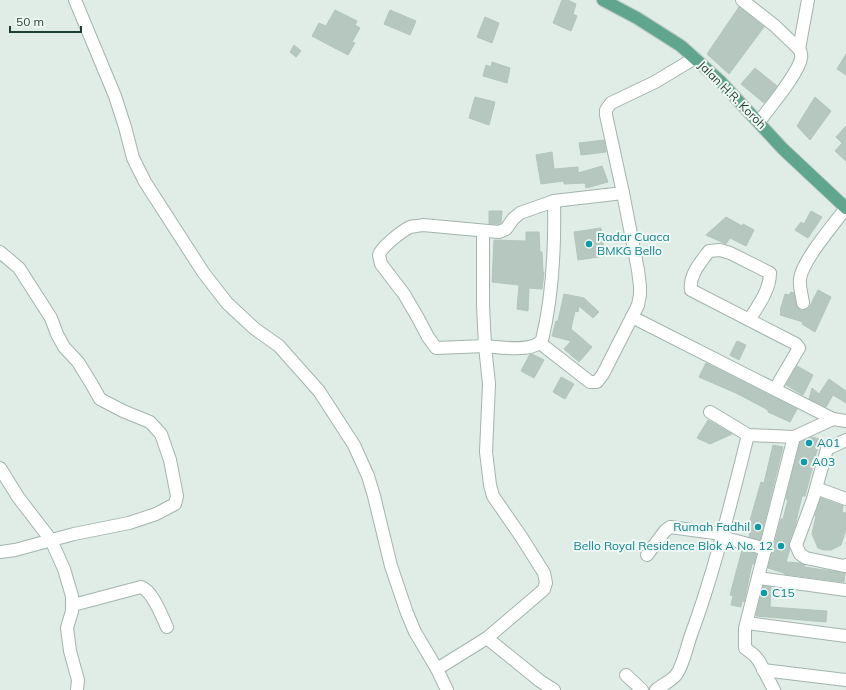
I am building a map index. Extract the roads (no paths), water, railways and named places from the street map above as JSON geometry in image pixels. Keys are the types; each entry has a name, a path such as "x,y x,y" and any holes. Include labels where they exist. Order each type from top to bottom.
{"main road":[{"name":"Jalan H.R. Koroh","path":"603,0 637,18 681,46 721,82 783,149 846,208"}],"street":[{"path":"75,0 115,96 126,127 133,158 145,182 203,272 227,303 255,329 279,346 315,386 337,416 354,444 363,463 374,496 398,591 415,632 437,669 447,690"},
{"path":"742,0 775,26 799,49 802,56 786,85 759,122"},
{"path":"799,49 808,0"},
{"path":"540,342 590,382 597,382 603,374 638,305 640,286 623,193 606,115 608,106 611,103 656,82 695,58"},
{"path":"554,201 554,248 550,297 540,342 530,348 485,346 435,347 404,294 381,264 379,255 383,248 413,226 423,225 483,232 501,232 506,229 513,219 520,213 554,201 623,193"},
{"path":"803,303 800,277 804,265 846,208"},
{"path":"437,669 487,638 541,592 544,589 546,580 544,573 522,538 493,496 490,485 486,452 489,384 482,305 483,232"},
{"path":"749,320 761,302 770,280 770,273 730,253 720,250 709,251 693,274 690,283 691,290 749,320 796,344 799,348 775,389"},
{"path":"0,252 19,268 51,318 64,348 78,362 92,383 100,399 123,411 150,422 161,434 170,460 177,496 174,504 156,514 15,550 0,552"},
{"path":"632,317 833,419 846,422"},
{"path":"710,412 748,435 794,437 833,419"},
{"path":"656,690 676,675 694,629 722,536 748,435"},
{"path":"774,690 754,655 745,648 746,623 794,437"},
{"path":"846,440 827,449 816,488 796,545 800,554 806,558 844,566 846,564"},
{"path":"0,468 18,497 51,540 64,569 72,596 73,605 67,628 70,651 78,680 77,690"},
{"path":"816,488 846,498"},
{"path":"647,555 665,531 670,527 722,536 766,548"},
{"path":"758,578 846,590"},
{"path":"73,605 141,587 145,588 150,594 167,627"},
{"path":"746,623 846,636"},
{"path":"487,638 554,690"},
{"path":"763,670 846,680"},
{"path":"626,675 642,690"}],"place":[{"name":"Radar Cuaca BMKG Bello","path":"589,244"},
{"name":"A01","path":"809,443"},
{"name":"A03","path":"804,462"},
{"name":"Rumah Fadhil","path":"758,527"},
{"name":"Bello Royal Residence Blok A No. 12","path":"781,546"},
{"name":"C15","path":"764,593"}]}
